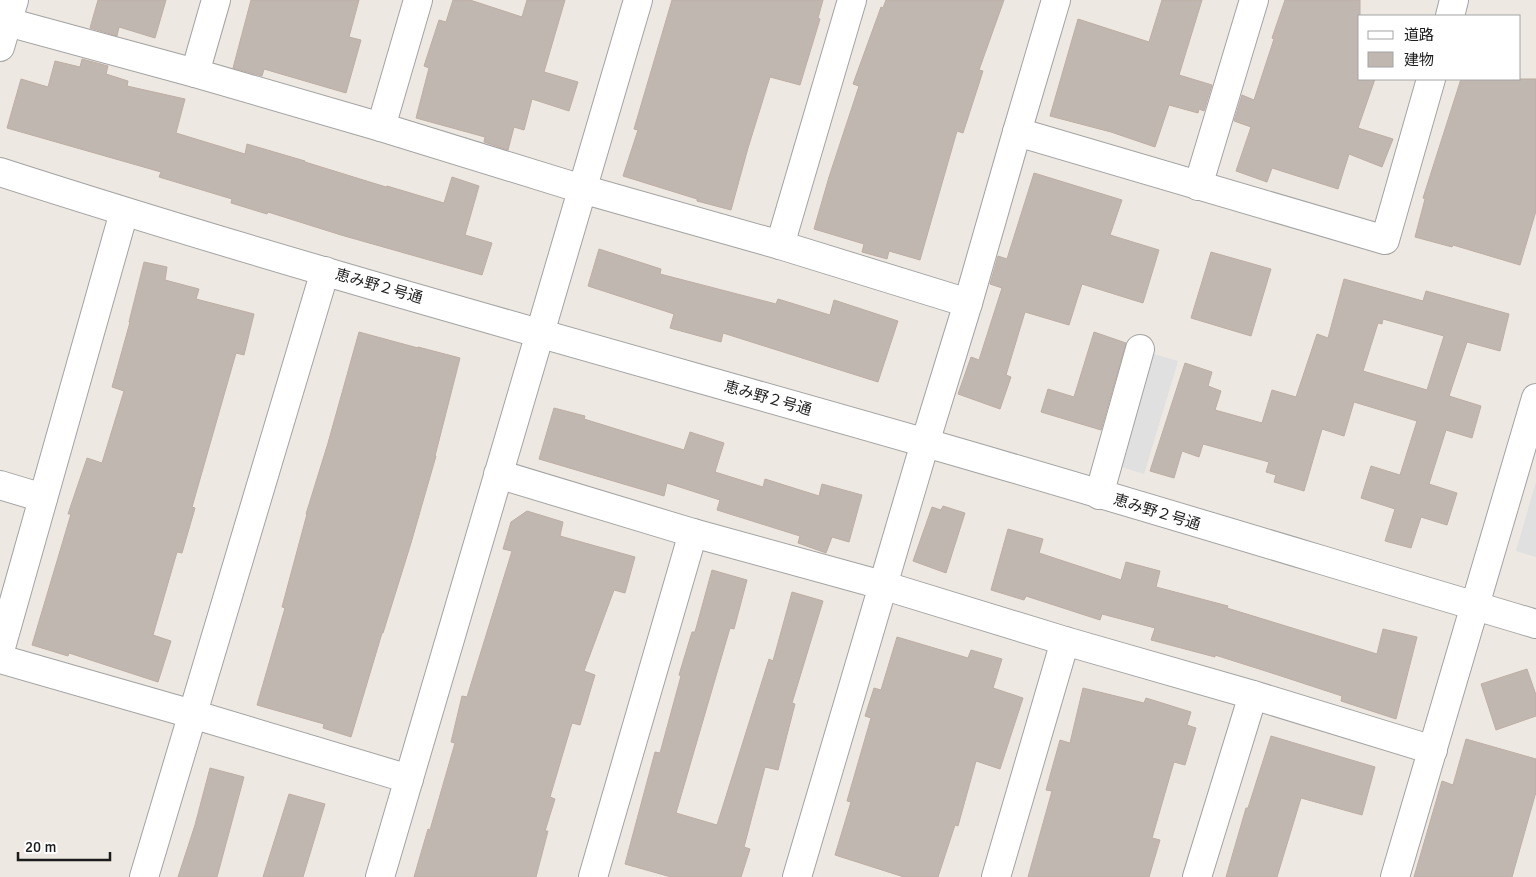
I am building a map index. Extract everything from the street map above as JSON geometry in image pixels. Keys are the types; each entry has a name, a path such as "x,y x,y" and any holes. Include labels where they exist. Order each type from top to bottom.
{"street":[{"path":"195,73 216,0"},
{"path":"381,127 418,0"},
{"path":"380,877 638,0"},
{"path":"780,245 852,0"},
{"path":"797,877 1056,0"},
{"path":"1198,186 1254,0"},
{"path":"1450,15 1454,0"},
{"path":"5,22 195,73 381,127 582,189 780,245 968,303"},
{"path":"1016,132 1385,240 1432,80"},
{"name":"恵み野２号通","path":"0,172 124,212 925,443 1536,624"},
{"path":"0,651 124,212"},
{"path":"144,877 325,271"},
{"path":"1099,495 1140,349"},
{"path":"1395,877 1536,398"},
{"path":"498,474 693,533 882,584 1065,641 1253,695 1433,750"},
{"path":"0,485 43,498"},
{"path":"593,877 693,533"},
{"path":"996,877 1065,641"},
{"path":"0,659 409,779"},
{"path":"1197,877 1253,695"}],"shaded area":[{"path":"1133,348 1178,361 1144,474 1099,460"},
{"path":"1536,482 1536,557 1516,551"}],"building":[{"path":"98,0 166,0 155,38 119,27 117,36 90,28"},
{"path":"251,0 359,0 349,37 361,40 346,93 264,69 262,76 233,68"},
{"path":"453,0 470,0 522,17 527,0 565,0 544,72 578,82 569,111 532,99 524,130 514,127 508,150 484,142 485,137 416,118 429,68 424,66 439,20 446,22"},
{"path":"672,0 823,0 818,18 820,19 800,85 770,77 731,210 697,201 697,199 623,176 638,130 634,129"},
{"path":"886,0 1004,0 979,70 983,71 963,133 957,131 920,260 889,251 887,259 862,252 864,244 814,229 859,86 853,84 881,7 883,8"},
{"path":"1162,0 1202,0 1179,75 1212,85 1204,111 1199,109 1198,113 1169,105 1155,147 1111,132 1050,116 1078,19 1149,42"},
{"path":"1285,0 1360,0 1360,15 1358,15 1358,80 1375,80 1358,128 1393,139 1382,167 1349,154 1338,189 1272,168 1267,182 1236,171 1251,127 1234,121 1242,95 1254,100 1274,39 1272,38"},
{"path":"82,59 108,66 106,74 128,81 127,86 185,99 176,133 245,154 247,144 444,203 452,177 479,186 465,235 492,243 482,275 268,212 267,214 231,203 232,199 159,177 161,172 7,128 21,79 48,87 55,61 80,67"},
{"path":"1536,79 1536,211 1520,265 1453,245 1452,247 1415,237 1425,199 1423,198 1461,80"},
{"path":"1034,173 1122,200 1110,235 1159,250 1143,303 1082,284 1069,325 1025,312 1006,375 1011,377 1000,409 958,394 971,357 979,360 1002,288 990,284 998,256 1007,259"},
{"path":"599,249 661,269 660,274 776,304 778,299 830,315 834,300 898,321 878,382 723,333 721,342 670,328 674,314 588,286"},
{"path":"1211,252 1271,269 1251,336 1191,318"},
{"path":"144,262 167,267 165,280 199,289 196,299 254,314 244,355 236,353 192,507 195,508 182,553 177,552 153,635 171,641 158,682 69,653 68,656 32,645 71,514 68,514 87,458 102,463 124,391 112,387"},
{"path":"1344,279 1423,301 1426,291 1509,314 1500,351 1467,342 1449,396 1481,406 1472,438 1446,430 1429,484 1457,493 1447,525 1421,517 1411,548 1385,541 1395,509 1361,498 1371,466 1400,475 1417,421 1354,402 1344,436 1322,429 1304,491 1274,482 1276,475 1266,472 1269,462 1203,444 1199,457 1182,451 1174,478 1150,471 1185,363 1212,372 1208,386 1221,391 1215,410 1262,423 1272,390 1296,397 1317,334 1328,338","holes":["1383,319 1444,336 1427,390 1363,371 1378,323 1382,324"]},
{"path":"359,332 460,358 436,456 411,543 351,737 323,728 324,724 257,705 285,608 282,607 306,514"},
{"path":"1094,332 1126,343 1101,430 1041,412 1048,389 1074,397"},
{"path":"554,408 585,416 584,419 684,450 690,432 724,443 715,472 763,487 765,479 819,496 822,484 862,495 849,542 832,537 826,553 798,543 800,536 717,510 720,500 667,483 664,496 539,459"},
{"path":"943,506 965,513 946,573 913,561 932,507 941,510"},
{"path":"527,511 563,522 560,536 635,557 625,593 614,590 584,671 595,675 580,725 572,723 550,797 555,799 545,831 548,831 536,877 414,877 428,829 430,830 455,743 451,742 462,696 467,697 512,551 503,549 511,522"},
{"path":"1008,529 1043,539 1039,553 1121,580 1126,562 1160,571 1156,587 1228,606 1227,608 1377,654 1383,629 1417,637 1396,719 1341,701 1342,696 1278,675 1215,655 1215,657 1151,640 1155,628 1102,614 1100,620 1026,596 1024,600 991,590"},
{"path":"712,570 747,580 734,629 730,628 676,813 717,825 769,659 773,661 792,592 823,601 792,703 795,704 778,770 765,767 744,847 750,849 741,877 671,877 625,864 655,752 660,753 681,676 679,675 692,632 695,632"},
{"path":"897,637 968,658 971,650 1002,659 993,688 1023,698 1000,769 976,761 958,826 955,825 938,877 904,877 835,855 851,802 847,801 871,718 865,716 874,688 881,690"},
{"path":"1527,669 1536,695 1536,716 1496,730 1481,684"},
{"path":"1083,688 1144,703 1146,698 1191,712 1187,725 1196,728 1185,765 1174,762 1152,838 1160,840 1149,877 1028,877 1052,791 1046,790 1060,740 1070,743"},
{"path":"1271,736 1375,767 1362,815 1301,798 1277,877 1226,877 1246,808 1248,808"},
{"path":"1466,739 1536,759 1536,792 1512,877 1414,877 1442,781 1453,785"},
{"path":"210,768 244,777 217,877 178,877 195,825"},
{"path":"289,794 325,804 303,877 263,877"}]}
